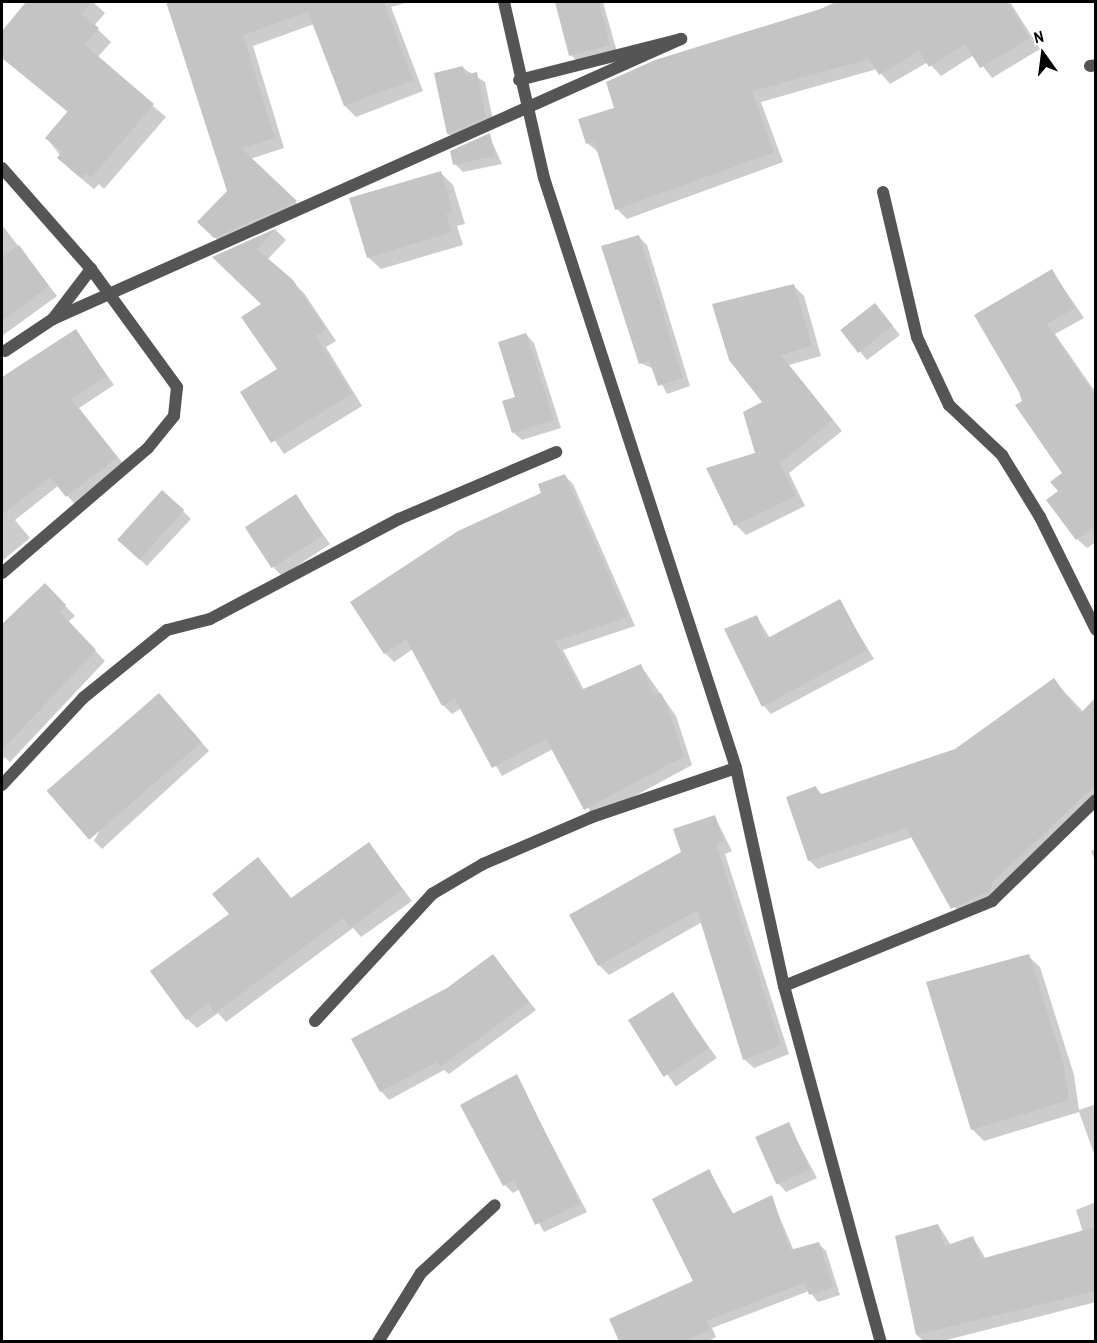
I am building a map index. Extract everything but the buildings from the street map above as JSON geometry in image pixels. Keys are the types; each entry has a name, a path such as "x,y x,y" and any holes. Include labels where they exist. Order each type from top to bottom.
{"street":[{"path":"504,2 519,80 544,178 736,768 784,986 881,1341"},
{"path":"5,351 53,319 681,39 519,80"},
{"path":"2,168 91,269 164,362 177,387 174,416 148,448 2,573"},
{"path":"884,192 917,337 949,405 1002,455 1040,517 1095,630"},
{"path":"53,319 91,269"},
{"path":"2,785 83,698 167,630 210,619 399,519 556,452"},
{"path":"315,1021 432,894 483,864 592,817 736,768"},
{"path":"784,986 992,901 1095,800"},
{"path":"378,1341 421,1272 495,1205"}]}
